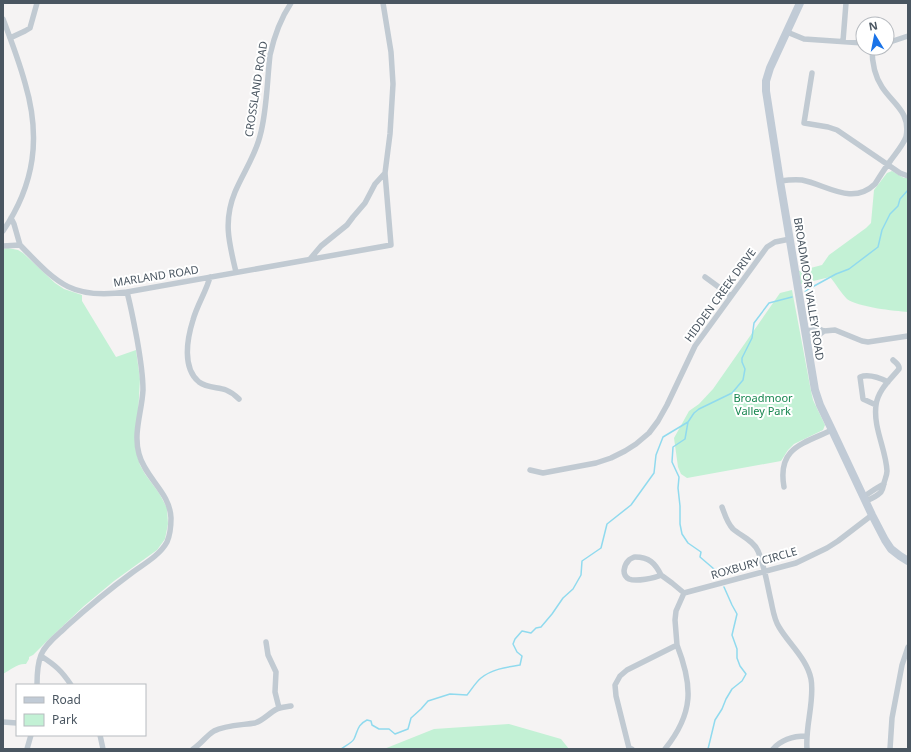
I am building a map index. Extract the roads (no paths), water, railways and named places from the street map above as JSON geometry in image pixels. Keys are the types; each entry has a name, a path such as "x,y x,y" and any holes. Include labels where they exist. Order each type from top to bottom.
{"street":[{"path":"10,38 30,28 37,3"},
{"name":"CROSSLAND ROAD","path":"236,272 228,232 231,208 235,193 260,138 270,55 278,29 291,3"},
{"name":"MARLAND ROAD","path":"20,246 63,285 81,292 93,294 112,294 391,245 385,173 390,134 393,84 383,3"},
{"name":"BROADMOOR VALLEY ROAD","path":"800,3 770,68 766,81 767,100 780,182 816,396 864,499 885,540 891,549 908,561"},
{"path":"842,41 846,3"},
{"path":"3,19 29,95 33,119 34,139 31,166 21,199 3,231"},
{"path":"787,32 804,39 855,42"},
{"path":"895,40 908,36"},
{"path":"780,182 802,180 845,194 858,194 868,190 875,184 905,138 908,123 903,112 885,91 878,80 874,68 873,56"},
{"path":"812,73 804,123 837,130 900,173 908,176"},
{"path":"310,259 321,246 350,221 364,203 375,184 385,173"},
{"path":"3,246 20,246 11,218"},
{"name":"HIDDEN CREEK DRIVE","path":"530,470 543,473 596,463 625,451 649,433 668,405 695,346 731,296 767,247 774,242 790,239"},
{"path":"210,277 207,288 196,310 190,331 188,342 188,362 192,373 200,382 205,385 231,392 239,399"},
{"path":"706,277 731,296"},
{"path":"37,684 38,664 48,644 89,606 158,552 166,543 171,528 171,514 167,500 144,466 139,454 137,440 143,391 142,372 131,306 127,292"},
{"path":"806,334 819,329 824,331 839,330 862,341 868,342 908,336"},
{"path":"864,499 879,486 884,484 887,471 876,419 876,405 878,395 882,388 899,369 898,365 893,360"},
{"path":"876,405 863,399 860,377 864,376 878,378 888,382"},
{"path":"784,487 782,471 784,462 791,451 832,430"},
{"path":"722,507 732,528 754,544 758,550 765,571 774,616 778,627 807,666 811,678 812,691 806,736 807,749"},
{"name":"ROXBURY CIRCLE","path":"684,593 796,563 827,548 872,515"},
{"path":"661,575 654,578 634,580 629,579 624,575 624,570 630,559 635,557 648,558 657,566 661,575 684,593 676,611 675,620 677,645 683,659 689,694 683,720 665,749"},
{"path":"266,642 268,655 276,672 275,692 279,708"},
{"path":"630,749 616,696 615,684 620,676 627,670 677,645"},
{"path":"890,749 894,711 902,665 908,647"},
{"path":"41,656 54,664 70,684"},
{"path":"193,749 214,731 260,721 279,708 291,706"},
{"path":"3,722 16,723"},
{"path":"27,749 31,736"},
{"path":"100,736 103,749"},
{"path":"773,749 780,742 785,740 796,736 806,736"}],"waterway":[{"path":"805,291 836,274 849,269 878,247 882,230 890,214 898,206 900,199 908,190"},
{"path":"341,749 353,740 360,726 367,720 371,721 372,725 379,729 389,729 395,734 408,729 411,718 428,701 450,694 467,695 477,682 490,672 520,665 522,656 517,652 513,644 515,639 522,631 531,633 536,628 541,627 563,598 573,589 581,575 582,561 601,548 607,524 631,505 654,473 656,455 663,437 688,422 694,413 699,409 732,393 743,380 745,369 742,358 752,338 754,323 769,303 792,297"},
{"path":"688,422 685,439 673,447 672,462 679,477 678,488 682,534 688,543 701,552 700,557 720,576"},
{"path":"708,749 715,720 732,689 742,681 746,674 740,666 737,658 737,649 732,635 737,614 724,587"}],"park label":[{"name":"Broadmoor Valley Park","path":"763,404"}]}
